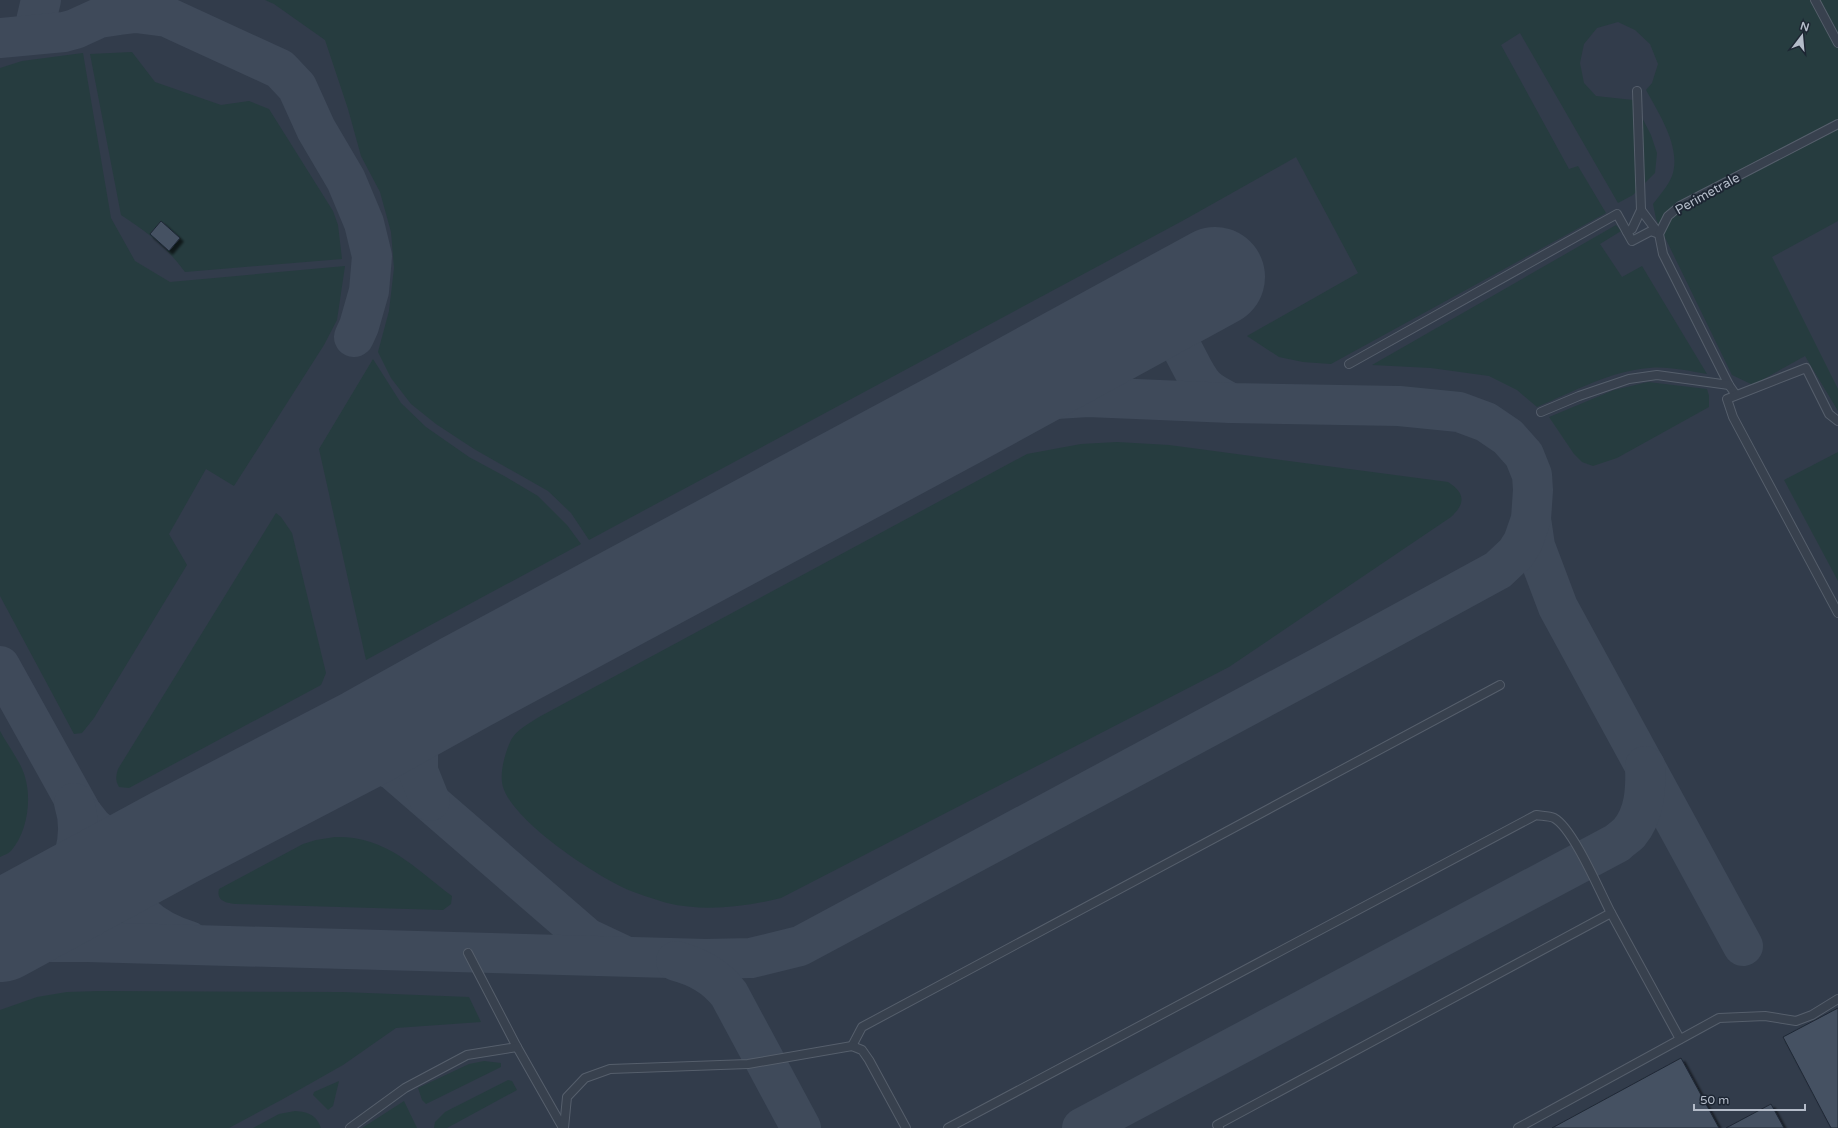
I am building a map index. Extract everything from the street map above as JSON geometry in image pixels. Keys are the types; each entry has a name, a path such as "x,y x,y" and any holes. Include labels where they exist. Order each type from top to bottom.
{"lane":[{"path":"1815,0 1838,43"},
{"path":"1627,232 1632,229 1641,210 1637,91"},
{"name":"Perimetrale","path":"1659,234 1668,216 1680,206 1838,124"},
{"path":"1641,210 1659,234 1664,254 1729,385 1736,395"},
{"path":"1349,364 1617,214 1632,241 1651,231 1659,234"},
{"path":"1838,421 1828,414 1806,368 1727,399 1733,417 1838,613"},
{"path":"1541,412 1579,396 1629,379 1657,375 1729,385"},
{"path":"852,1046 862,1027 1500,685"},
{"path":"948,1128 1536,815 1554,818 1563,826 1573,839 1611,913 1680,1039"},
{"path":"1216,1127 1611,913"},
{"path":"468,953 517,1047 563,1128"},
{"path":"1518,1128 1719,1018 1765,1016 1796,1021 1812,1014 1838,999"},
{"path":"563,1128 567,1097 585,1078 610,1069 748,1064 852,1046 862,1050 869,1060 906,1128"},
{"path":"350,1128 405,1088 467,1055 517,1047"}],"shaded area":[{"path":"0,0 1838,0 1838,1128 0,1128"}],"green space":[{"path":"265,0 1838,0 1838,221 1772,257 1838,389 1838,411 1805,356 1753,385 1732,375 1656,219 1653,204 1670,180 1674,165 1672,143 1668,132 1646,90 1652,83 1658,64 1650,44 1635,30 1618,22 1597,28 1584,44 1580,63 1584,83 1596,96 1633,100 1651,135 1657,153 1655,173 1633,195 1618,203 1520,33 1501,45 1569,169 1578,166 1606,213 1331,364 1303,362 1279,357 1247,336 1358,273 1296,157 1184,220 589,540 571,513 548,491 474,449 436,424 411,404 391,378 378,352 389,311 394,268 391,232 380,192 361,156 348,109 325,40 274,4"},
{"path":"132,52 155,82 221,105 249,101 269,109 333,211 338,225 342,259 185,272 156,240 121,215 90,54"},
{"path":"83,53 111,218 135,261 170,282 345,266 337,320 324,345 234,486 206,469 169,534 187,565 94,718 82,733 74,734 0,596 0,68 22,61"},
{"path":"1616,225 1621,231 1600,244 1622,277 1642,266 1707,374 1664,368 1634,370 1620,373 1592,383 1537,407 1517,390 1489,376 1431,368 1372,365"},
{"path":"373,359 401,403 426,427 469,457 538,496 567,525 581,544 366,660 319,449"},
{"path":"1648,382 1707,389 1709,396 1709,407 1617,458 1593,466 1582,462 1574,454 1549,417 1614,390"},
{"path":"1117,442 1169,445 1448,482 1458,490 1462,498 1459,507 1451,517 1229,667 781,898 739,906 710,908 681,906 640,894 610,881 575,859 538,830 510,801 503,787 502,781 503,763 507,751 513,736 539,717 1027,454 1081,444"},
{"path":"1838,452 1838,581 1784,480"},
{"path":"276,513 281,517 292,533 326,673 321,685 129,788 119,787 116,778 118,769"},
{"path":"0,731 18,760 23,772 27,786 28,806 27,816 21,835 11,851 0,857"},
{"path":"335,837 353,838 370,842 398,855 412,864 452,896 451,904 443,910 236,904 225,902 220,899 218,893 219,889 303,844"},
{"path":"67,992 342,992 469,997 481,1022 396,1028 343,1065 229,1128 0,1128 0,1010 37,997"},
{"path":"484,1061 501,1063 501,1067 426,1104 422,1100 418,1088 469,1064"},
{"path":"508,1080 512,1081 517,1090 447,1128 434,1128 435,1122 445,1112"},
{"path":"339,1081 333,1106 328,1110 313,1095 314,1092"},
{"path":"404,1101 417,1128 362,1128"},
{"path":"295,1111 308,1113 317,1120 321,1128 253,1128 279,1114"}],"building":[{"path":"161,221 180,238 169,251 150,234"},
{"path":"1838,1008 1838,1128 1831,1128 1783,1037"},
{"path":"1681,1058 1719,1128 1552,1128"},
{"path":"1771,1104 1784,1128 1726,1128"}],"taxiway":[{"path":"33,34 41,0"},
{"path":"0,38 64,32 75,29 99,18 136,13 167,17 280,69 297,87 316,129 346,180 364,223 372,256 369,291 359,326 354,337"},
{"path":"1124,327 1145,323 1157,324 1167,329 1181,346 1192,368 1205,387 1214,394 1231,403"},
{"path":"0,949 43,942 87,942 706,959 751,958 800,946 1498,570 1516,553 1523,542 1531,519 1533,490 1532,475 1524,455 1508,437 1486,422 1459,412 1399,406 1231,403 1088,397 1040,400 1003,406 959,417"},
{"path":"1531,519 1535,546 1558,607 1743,946"},
{"path":"0,666 121,885 135,907 151,923 162,930 189,941"},
{"path":"430,801 418,771 418,742 426,721 437,705 464,683"},
{"path":"296,774 322,764 344,758 365,760 393,770 587,938 621,954"},
{"path":"1082,1128 1617,843 1629,833 1641,810 1645,792 1645,766"},
{"path":"34,913 42,908 57,892 70,868 77,842 78,829 74,803"},
{"path":"85,817 93,827 103,835 113,840 125,843 149,844 173,838"},
{"path":"676,961 692,966 706,973 718,982 729,994 801,1128"}],"runway":[{"path":"0,932 173,838 367,737 464,683 959,417 1215,277"}]}
